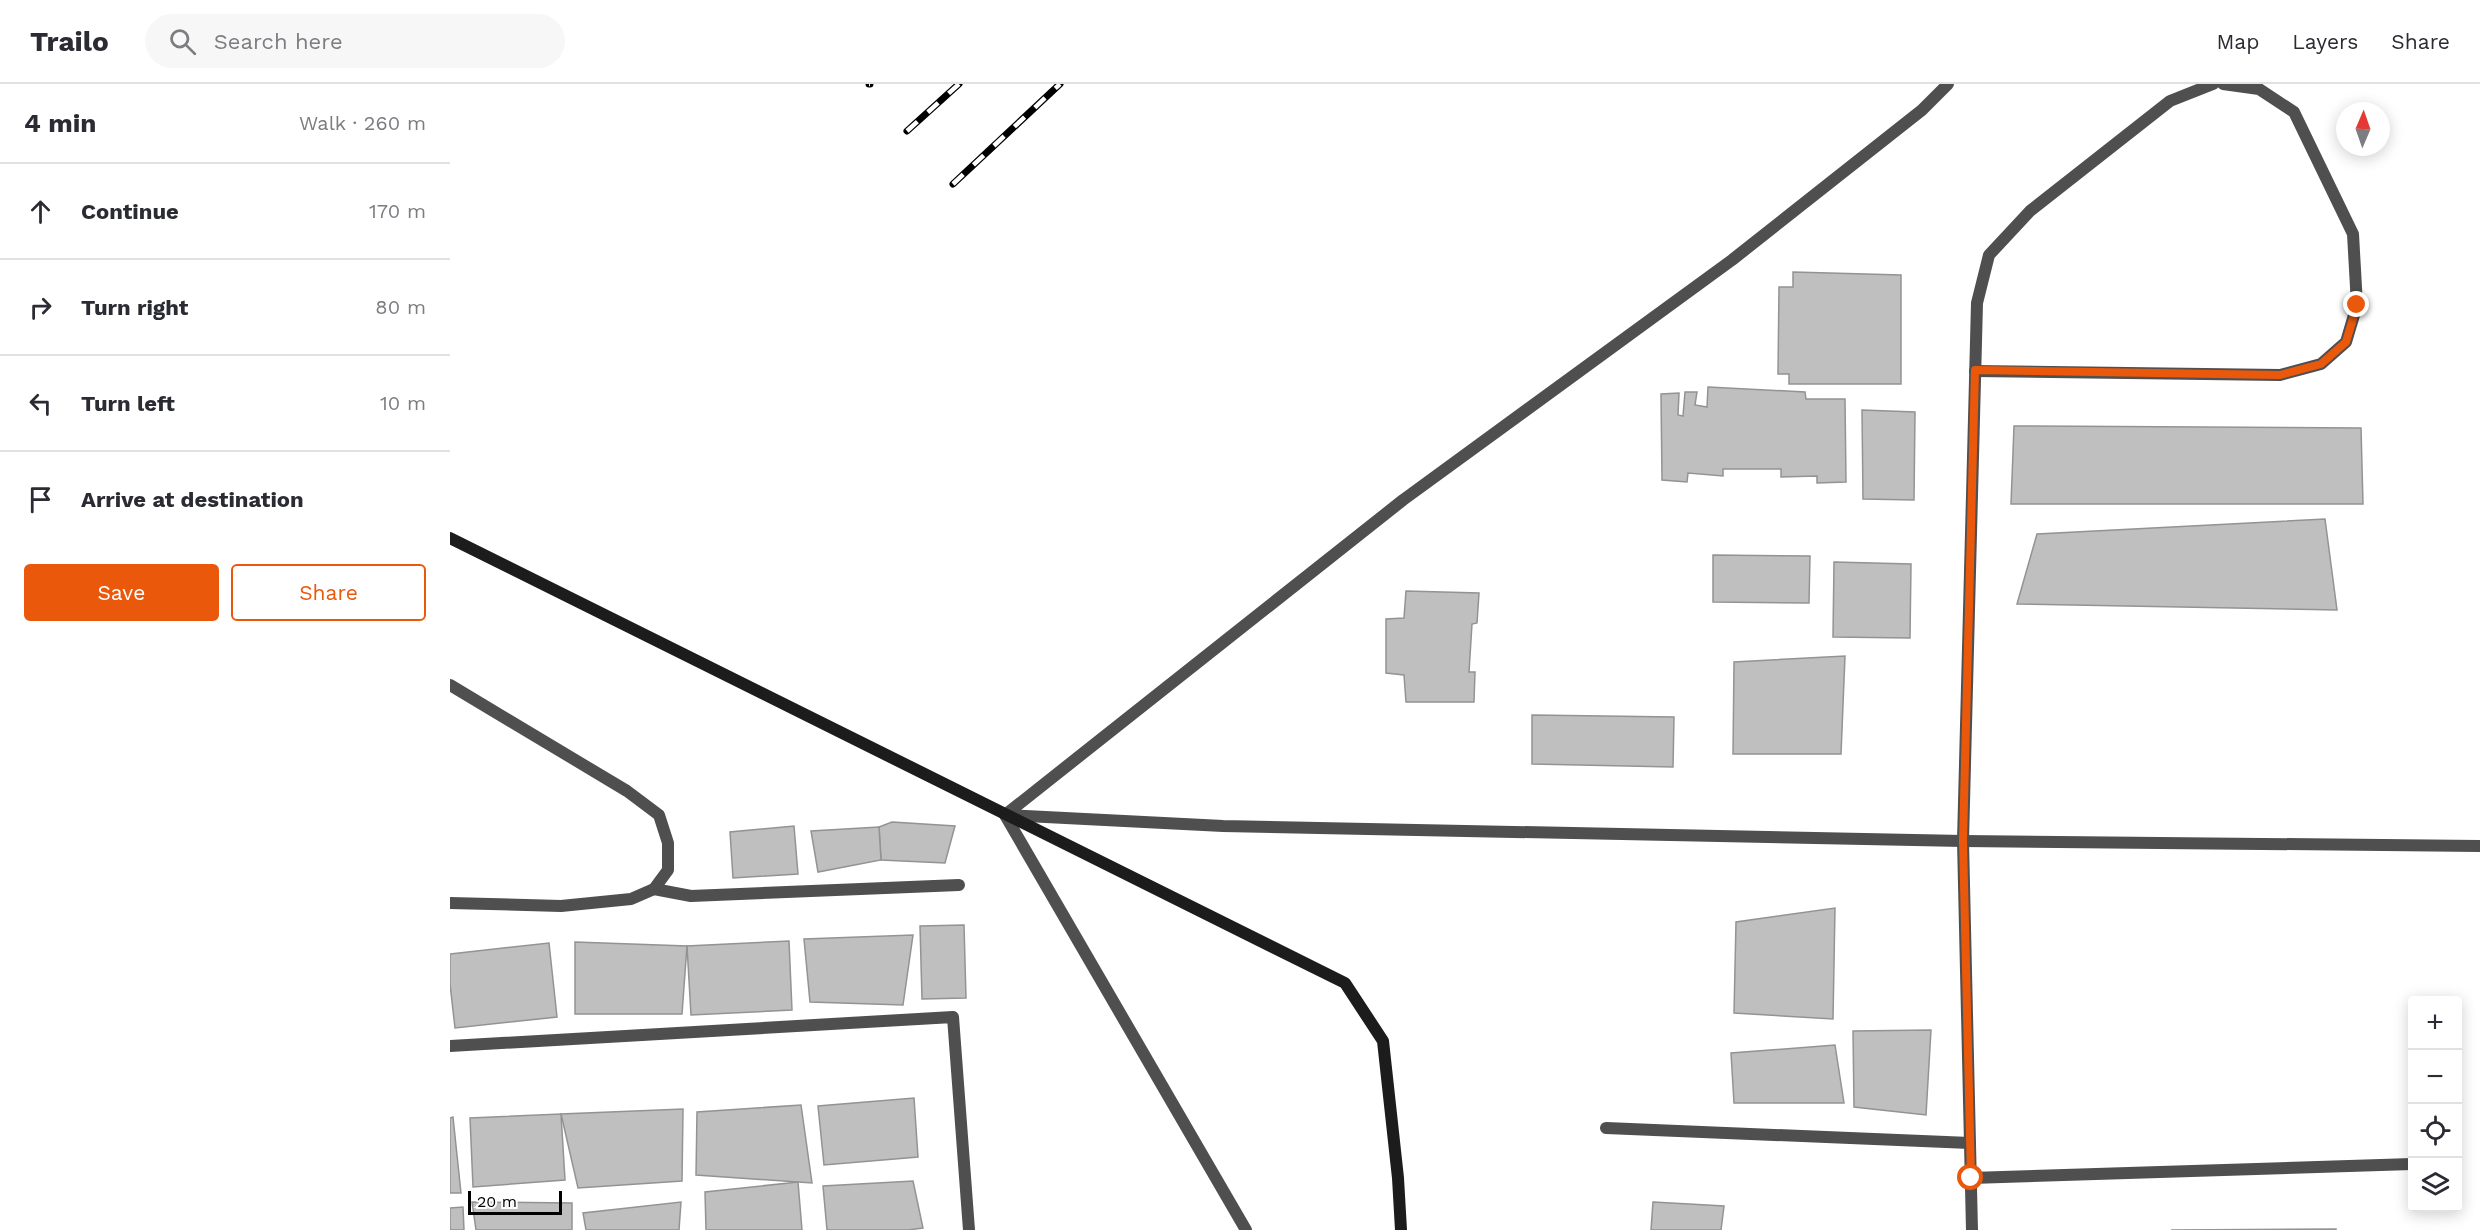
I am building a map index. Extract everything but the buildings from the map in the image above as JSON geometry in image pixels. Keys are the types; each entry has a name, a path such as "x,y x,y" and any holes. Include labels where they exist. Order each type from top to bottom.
{"main road":[{"path":"450,538 1346,983 1383,1041 1398,1178 1401,1230"}],"street":[{"path":"1005,815 1403,500 1732,260 1922,110 1948,84"},
{"path":"1972,1230 1963,841 1977,303 1989,255 2030,210 2170,101 2213,84"},
{"path":"1975,370 2280,375 2321,364 2346,342 2357,305 2353,234 2294,112 2259,89 2223,84"},
{"path":"450,685 627,790 659,815 668,843 668,870 654,889 631,899 561,906 450,903"},
{"path":"1005,815 1223,826 1963,841 2480,846"},
{"path":"1005,815 1246,1230"},
{"path":"654,889 691,896 959,885"},
{"path":"450,1046 953,1017 969,1230"},
{"path":"1606,1128 1970,1143"},
{"path":"1971,1178 2408,1164"}],"railway":[{"path":"907,131 959,84"},
{"path":"953,184 1060,84"}],"route":[{"path":"1971,1178 1963,841 1975,370 2280,375 2321,364 2346,342 2357,305"}]}
